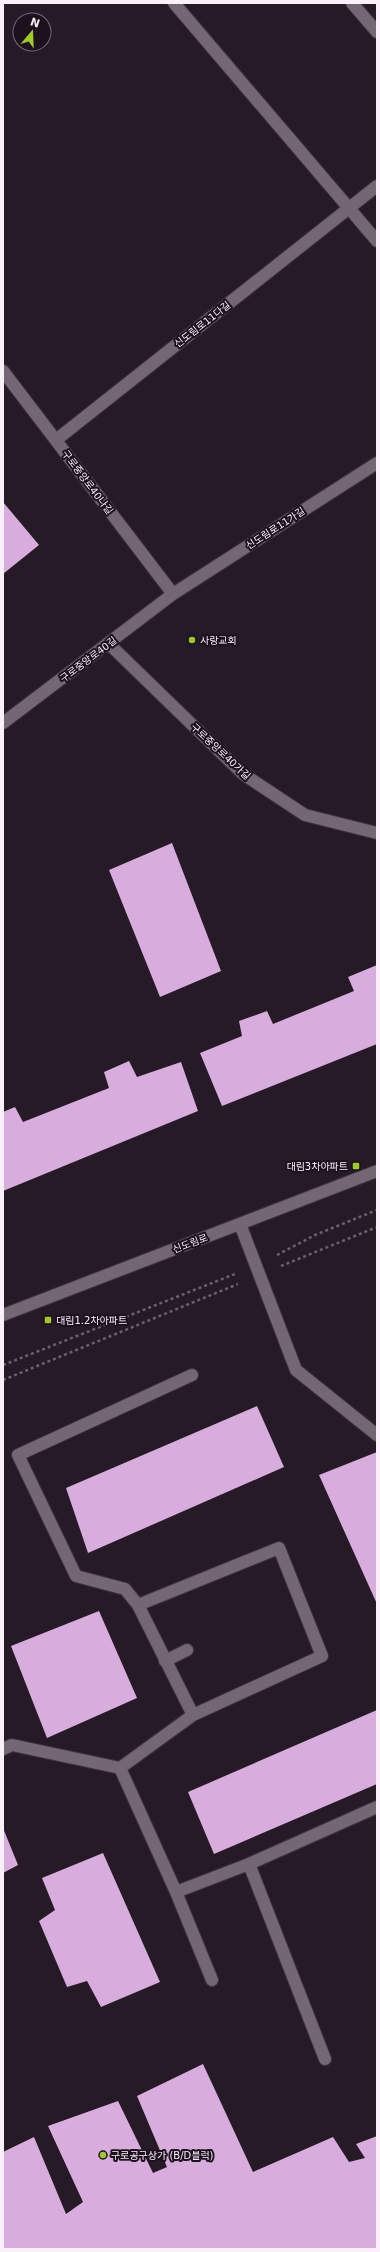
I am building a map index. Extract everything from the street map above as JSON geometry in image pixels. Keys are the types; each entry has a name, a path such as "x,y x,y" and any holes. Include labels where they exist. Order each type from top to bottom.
{"street":[{"path":"174,3 377,241"},
{"path":"352,3 377,32"},
{"name":"신도림로11다길","path":"56,440 377,186"},
{"name":"구로중앙로40나길","path":"3,371 173,594"},
{"name":"신도림로11가길","path":"173,594 377,463"},
{"name":"구로중앙로40길","path":"3,723 173,594"},
{"name":"구로중앙로40가길","path":"108,643 243,774 304,815 377,833"},
{"name":"신도림로","path":"3,1315 377,1172"},
{"path":"240,1224 296,1370 377,1435"},
{"path":"192,1375 18,1455 76,1576 125,1589 138,1605 193,1716"},
{"path":"3,1749 12,1745 120,1768 193,1716 322,1656 279,1548 138,1605"},
{"path":"165,1661 187,1650"},
{"path":"120,1768 176,1892 212,1980"},
{"path":"176,1892 249,1864 377,1807"},
{"path":"249,1864 325,2059"}],"path":[{"path":"3,1380 258,1270 315,1235 377,1210"},
{"path":"3,1365 377,1227"}],"building":[{"path":"3,502 39,545 3,574"},
{"path":"172,843 221,971 160,997 109,870"},
{"path":"377,965 377,1044 222,1106 200,1053 242,1036 239,1021 267,1011 273,1024 354,991 348,977"},
{"path":"129,1061 137,1077 181,1062 198,1111 3,1191 3,1112 15,1107 23,1122 109,1088 104,1072"},
{"path":"257,1406 284,1467 88,1553 66,1488"},
{"path":"377,1452 377,1604 319,1475"},
{"path":"99,1611 137,1698 47,1738 11,1646"},
{"path":"377,1710 377,1784 214,1854 188,1792"},
{"path":"3,1828 18,1865 3,1873"},
{"path":"103,1853 160,1982 101,2007 87,1981 67,1987 39,1921 55,1910 42,1878"},
{"name":"구로공구상가 (B/D블럭)","path":"203,2064 253,2172 333,2137 349,2162 365,2158 356,2144 377,2136 377,2249 3,2249 3,2152 34,2137 66,2214 83,2202 48,2126 118,2101 153,2173 167,2167 137,2096"}],"place":[{"name":"사랑교회","path":"192,640"},
{"name":"대림3차아파트","path":"356,1166"},
{"name":"대림1.2차아파트","path":"48,1320"},
{"name":"구로공구상가 (B/D블럭)","path":"103,2155"}]}
